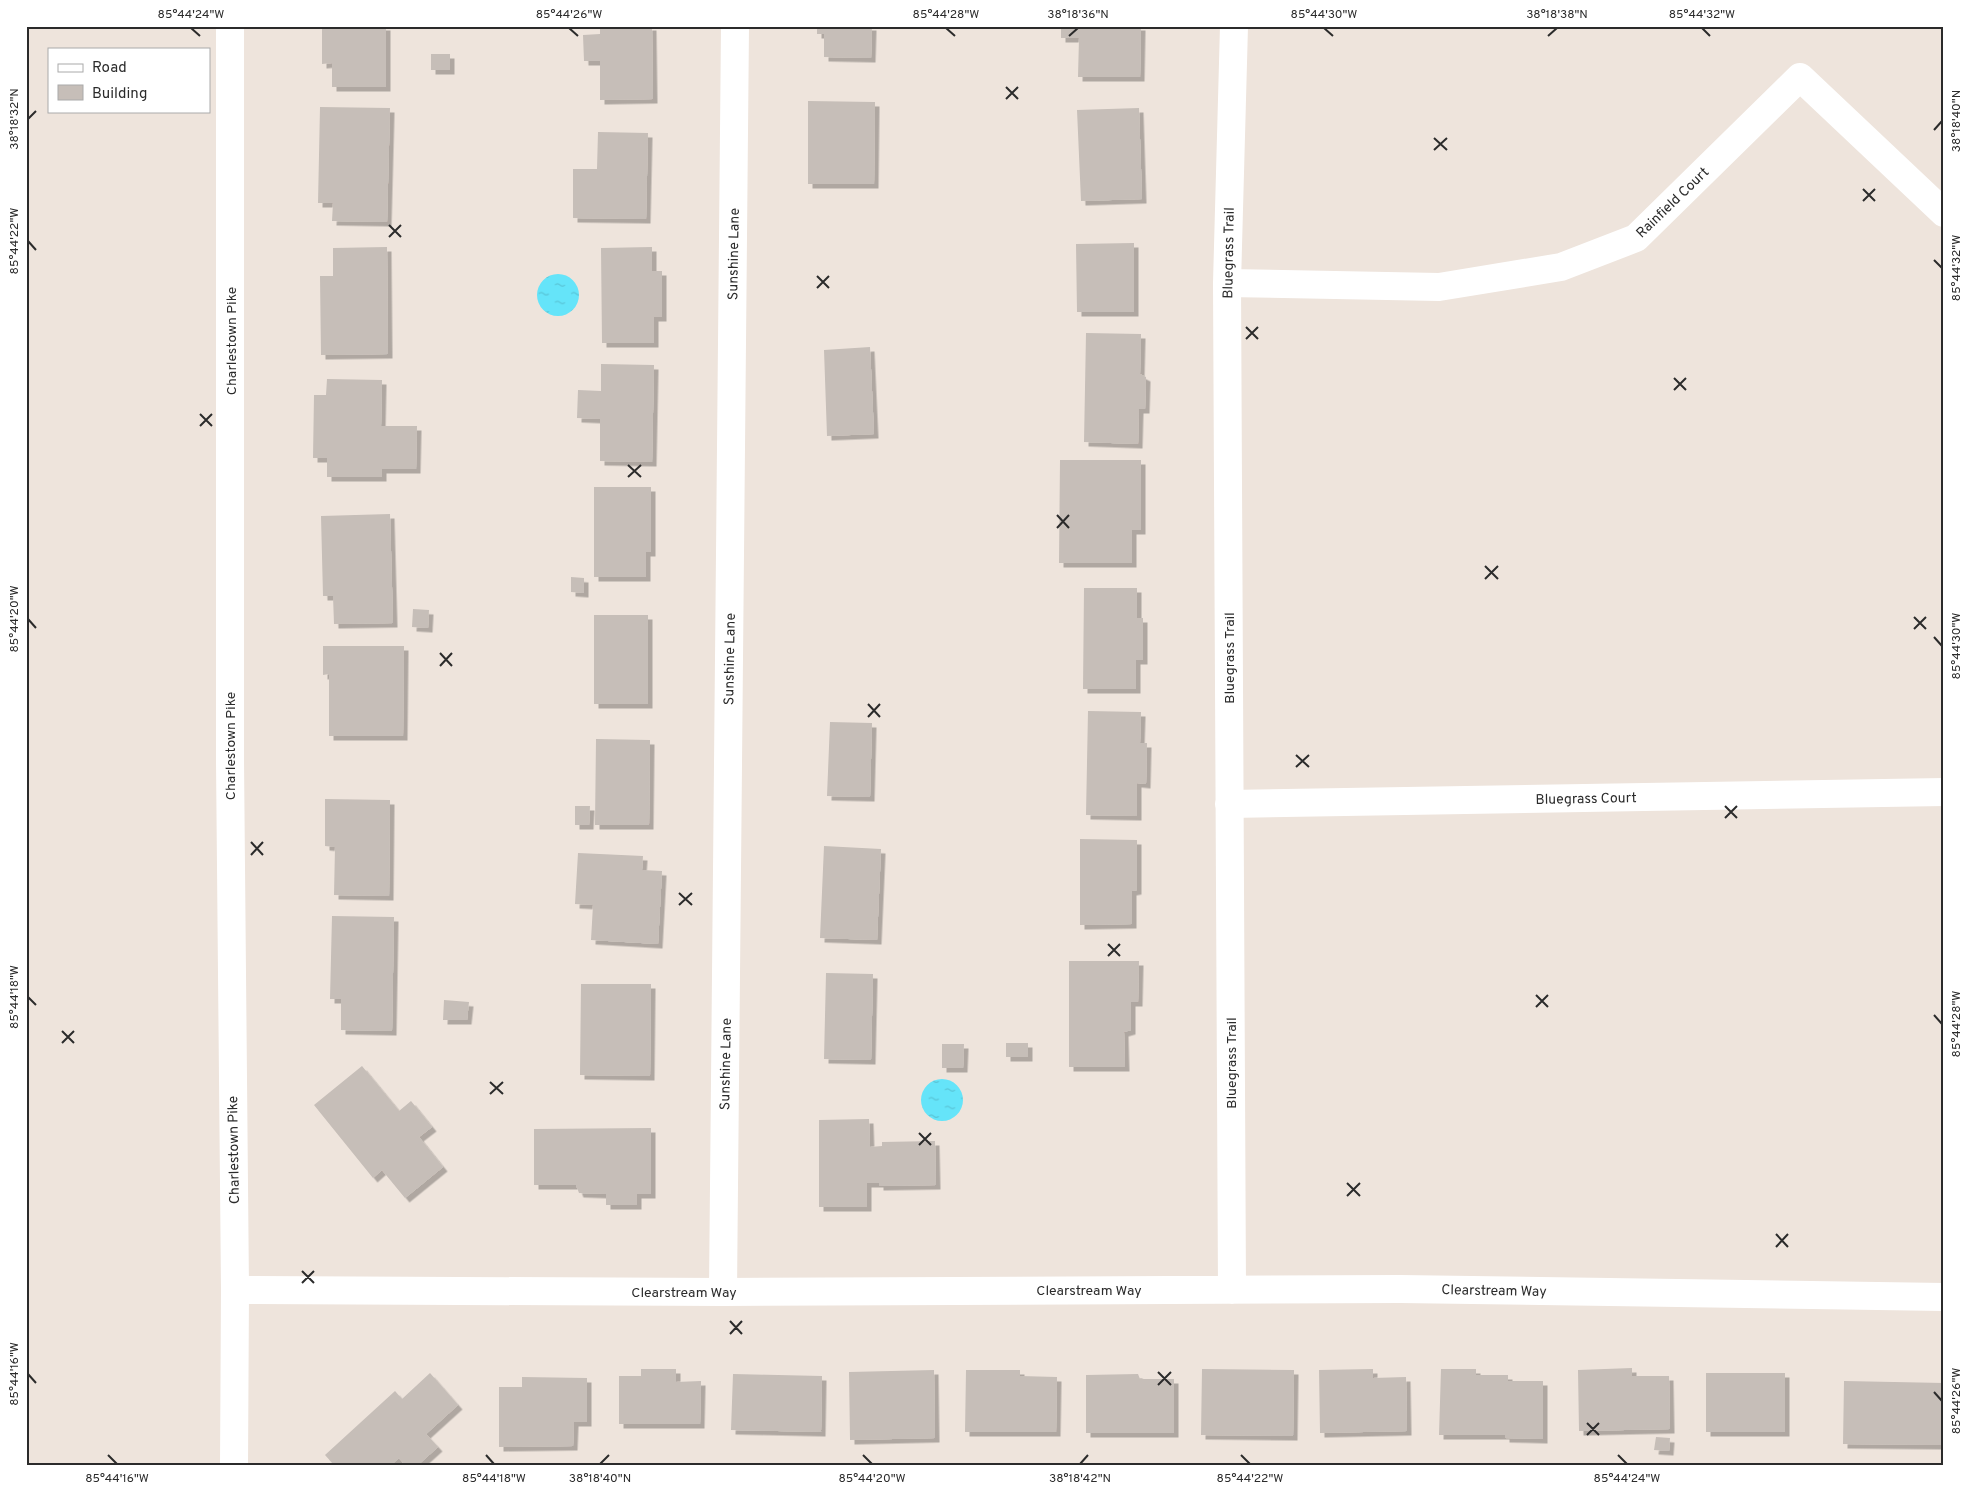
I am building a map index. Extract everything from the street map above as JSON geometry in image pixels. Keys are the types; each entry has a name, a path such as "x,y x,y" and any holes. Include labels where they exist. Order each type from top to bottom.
{"street":[{"name":"Charlestown Pike","path":"230,26 230,771 235,1290 234,1465"},
{"name":"Sunshine Lane","path":"723,1292 735,26"},
{"name":"Bluegrass Trail","path":"1232,1290 1227,283 1234,26"},
{"name":"Rainfield Court","path":"1227,283 1439,286 1561,267 1636,238 1800,77 1944,213"},
{"name":"Bluegrass Court","path":"1229,804 1944,792"},
{"name":"Clearstream Way","path":"235,1290 723,1292 1418,1289 1944,1297"}],"water":[{"path":"562,274 570,277 576,283 579,295 576,307 570,313 554,316 546,313 540,307 537,291 540,283 546,277"},
{"path":"942,1079 957,1085 963,1100 957,1115 942,1121 927,1115 921,1100 927,1085"}],"building":[{"path":"322,26 386,26 386,87 332,87 332,63 322,64"},
{"path":"600,26 652,26 653,99 600,100 600,61 584,61 583,35 600,34"},
{"path":"817,26 872,26 871,58 824,57 824,34 817,34"},
{"path":"1061,26 1141,26 1140,77 1078,77 1079,38 1061,38"},
{"path":"431,54 450,54 450,70 431,70"},
{"path":"808,101 875,102 874,184 808,184"},
{"path":"320,107 390,108 387,222 332,221 333,203 318,203"},
{"path":"1139,108 1142,199 1081,201 1077,110"},
{"path":"598,132 648,133 646,219 573,218 573,169 597,169"},
{"path":"1134,243 1134,312 1077,312 1076,244"},
{"path":"387,247 388,354 321,355 320,276 333,276 333,248"},
{"path":"652,247 652,271 662,271 662,317 654,317 654,343 602,343 601,248"},
{"path":"1086,333 1141,334 1140,374 1146,377 1145,409 1139,409 1138,444 1084,442"},
{"path":"870,347 874,434 827,436 824,350"},
{"path":"601,364 654,365 652,462 600,461 600,419 577,418 578,390 601,391"},
{"path":"327,379 382,380 381,426 417,426 416,469 382,469 382,477 327,477 327,458 313,458 314,395 326,395"},
{"path":"1060,460 1141,460 1141,530 1132,530 1132,563 1059,563"},
{"path":"594,487 651,487 651,552 646,552 646,577 594,577"},
{"path":"390,514 393,623 334,624 333,596 323,596 321,516"},
{"path":"571,577 584,578 584,593 571,592"},
{"path":"1084,588 1137,588 1137,618 1143,618 1143,660 1136,660 1136,689 1083,689"},
{"path":"413,609 429,610 428,628 412,627"},
{"path":"594,615 648,615 648,704 594,704"},
{"path":"323,646 404,646 403,736 329,736 329,674 323,675"},
{"path":"1088,711 1141,712 1140,743 1147,743 1146,784 1137,783 1137,816 1086,815"},
{"path":"830,722 872,723 870,797 827,796"},
{"path":"596,739 650,740 649,825 595,825"},
{"path":"325,799 390,800 389,896 334,895 335,847 325,846"},
{"path":"575,806 590,806 589,825 575,825"},
{"path":"1080,839 1137,840 1137,890 1132,891 1132,924 1080,925"},
{"path":"824,846 881,849 877,940 820,938"},
{"path":"578,853 643,856 642,870 662,871 658,944 591,940 593,905 575,904"},
{"path":"332,916 394,917 392,1031 341,1030 341,999 330,999"},
{"path":"1069,961 1139,961 1138,1002 1131,1002 1131,1030 1124,1032 1125,1067 1069,1067"},
{"path":"826,973 873,974 871,1060 824,1059"},
{"path":"581,984 651,984 650,1076 580,1075"},
{"path":"444,1000 469,1002 467,1020 443,1020"},
{"path":"1006,1043 1028,1043 1028,1057 1006,1057"},
{"path":"942,1044 964,1044 963,1068 942,1068"},
{"path":"362,1066 399,1111 411,1101 432,1127 419,1137 443,1167 405,1198 382,1170 373,1178 314,1105"},
{"path":"869,1119 870,1147 882,1146 882,1142 935,1141 936,1185 879,1186 879,1183 867,1183 867,1207 819,1207 819,1120"},
{"path":"651,1128 651,1194 637,1194 637,1205 606,1205 606,1194 579,1193 576,1185 534,1185 534,1129"},
{"path":"1632,1368 1632,1376 1669,1376 1670,1429 1579,1431 1578,1370"},
{"path":"641,1369 676,1369 676,1382 701,1381 700,1424 619,1424 619,1376 641,1376"},
{"path":"1202,1369 1294,1370 1293,1436 1201,1435"},
{"path":"1373,1369 1373,1378 1406,1377 1407,1431 1320,1433 1319,1370"},
{"path":"1441,1369 1476,1369 1476,1375 1508,1375 1508,1381 1543,1381 1543,1439 1505,1438 1505,1435 1439,1435"},
{"path":"934,1370 935,1438 850,1440 849,1372"},
{"path":"966,1370 1020,1370 1020,1376 1057,1377 1056,1432 965,1432"},
{"path":"430,1373 458,1405 426,1434 438,1447 418,1465 405,1465 399,1458 391,1465 334,1465 325,1455 395,1391 402,1399"},
{"path":"1706,1373 1785,1373 1785,1432 1706,1432"},
{"path":"733,1374 822,1376 821,1432 731,1430"},
{"path":"1138,1374 1140,1379 1174,1379 1174,1433 1086,1433 1086,1375"},
{"path":"522,1377 587,1378 587,1422 574,1422 573,1446 499,1447 499,1387 522,1387"},
{"path":"1844,1381 1944,1383 1944,1445 1843,1444"},
{"path":"1656,1437 1670,1438 1669,1451 1654,1450"}]}
